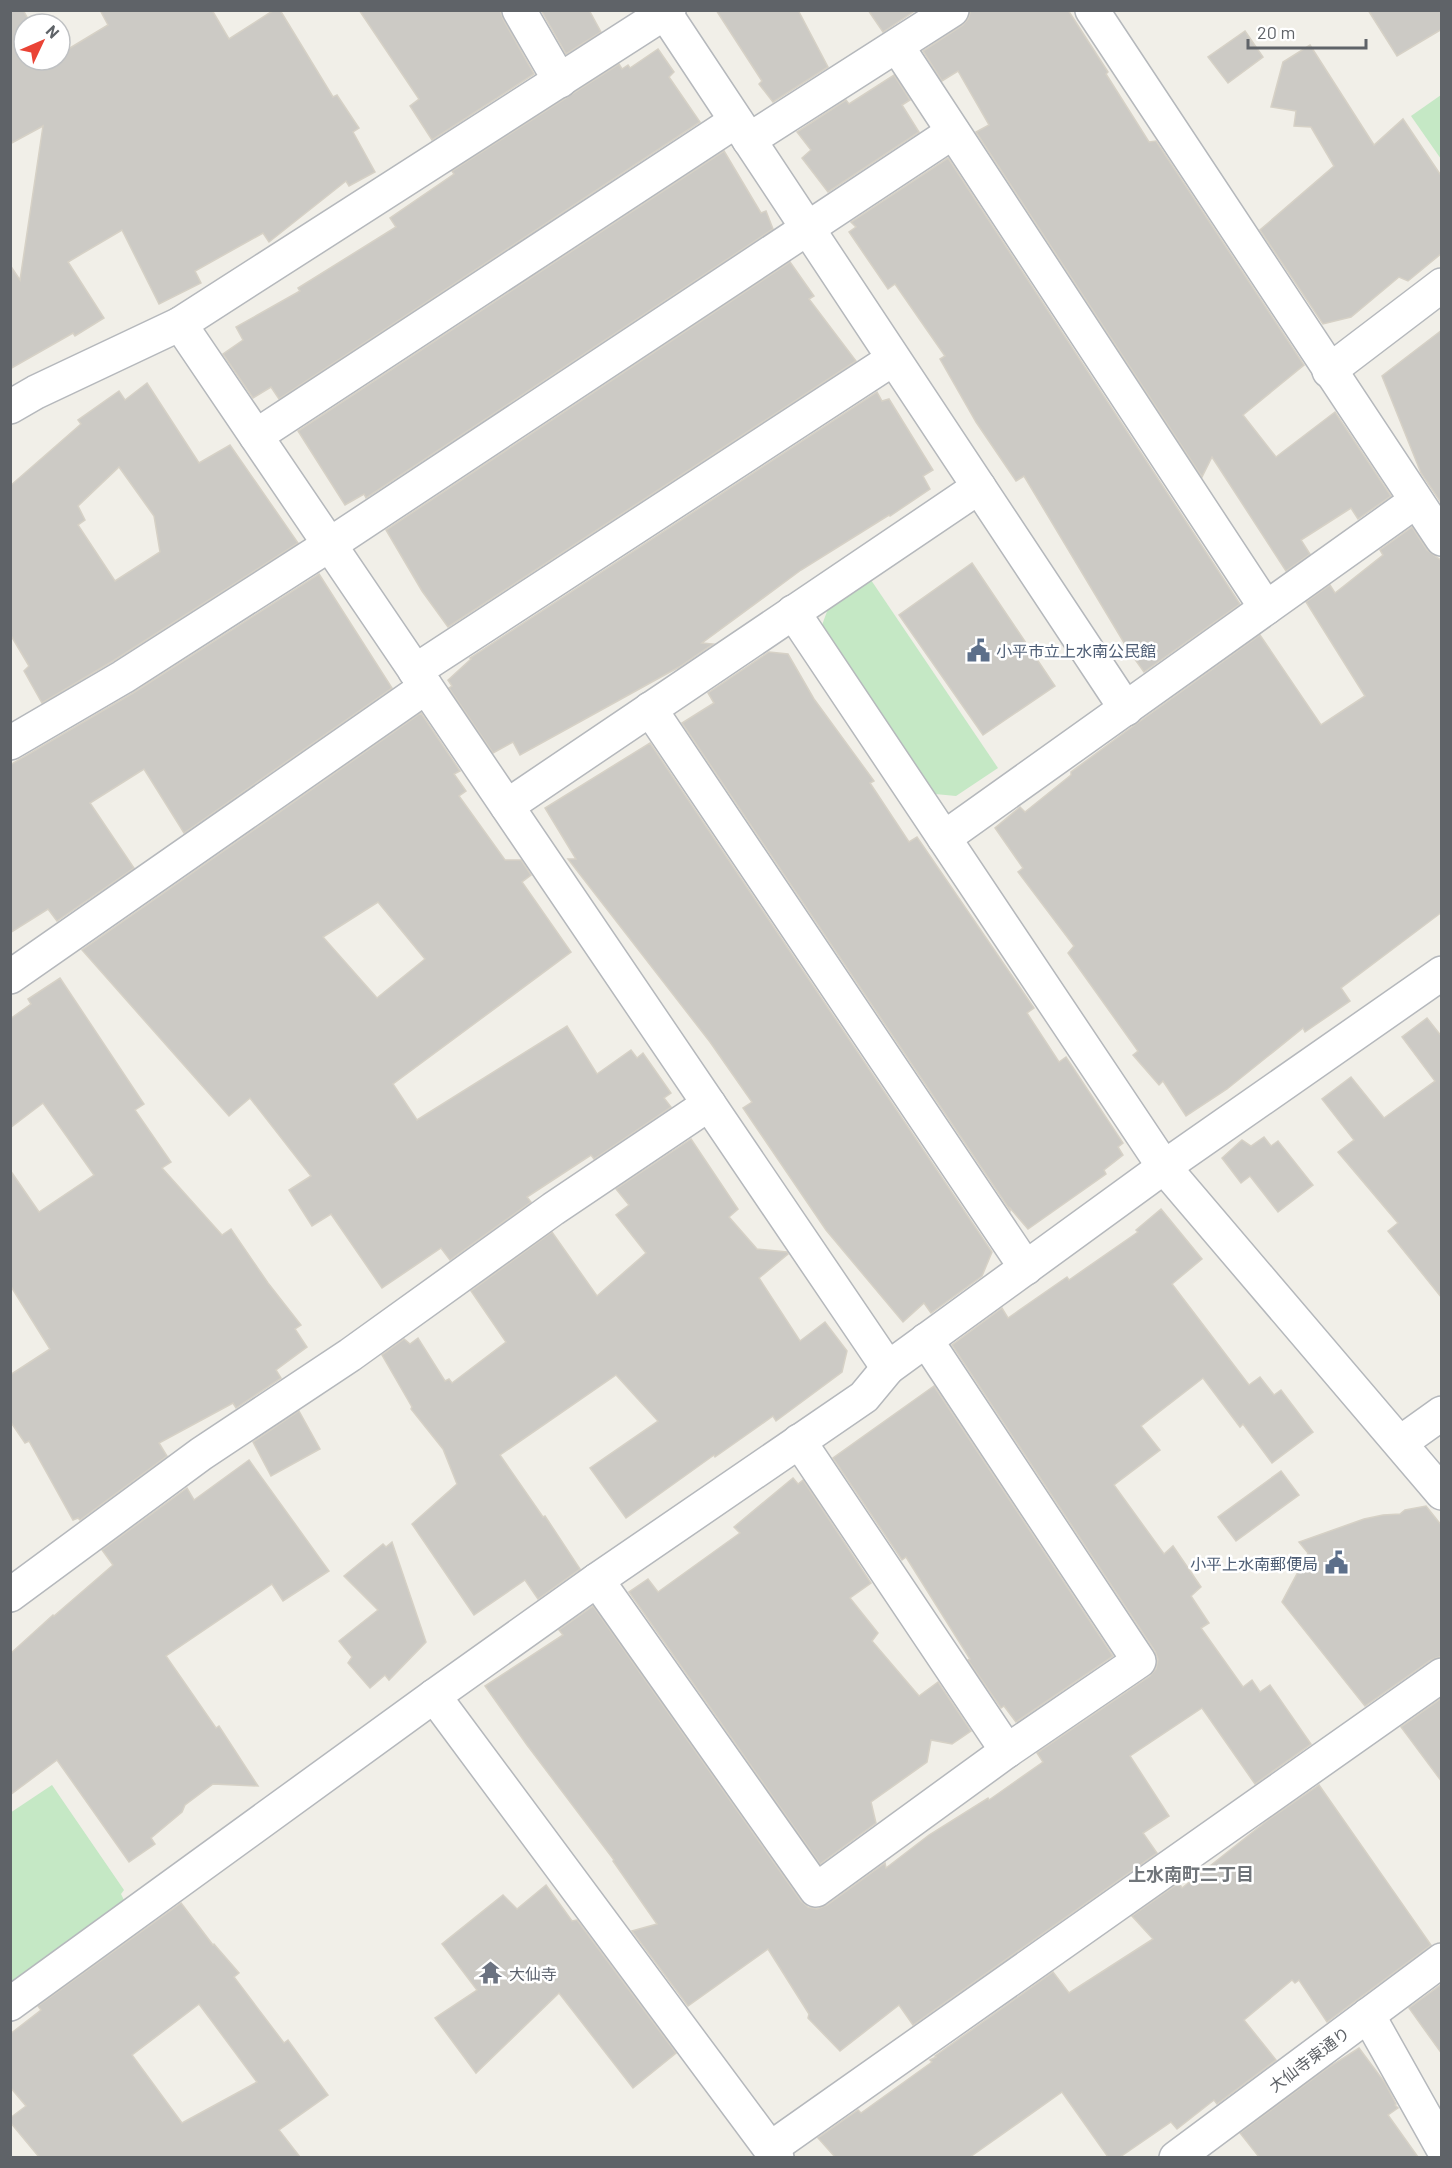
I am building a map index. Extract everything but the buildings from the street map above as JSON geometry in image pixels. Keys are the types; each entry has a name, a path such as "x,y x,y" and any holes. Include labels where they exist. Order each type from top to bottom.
{"street":[{"path":"519,10 560,81"},
{"path":"256,436 743,131 897,46 952,10"},
{"path":"1092,10 1442,539"},
{"path":"10,407 36,392 180,324 667,12 893,359 1126,709"},
{"path":"897,46 1266,608"},
{"path":"10,742 123,677 329,545 953,132"},
{"path":"1329,370 1442,285"},
{"path":"180,324 888,1368"},
{"path":"10,977 421,679 893,359"},
{"path":"507,806 979,487"},
{"path":"944,838 1416,501"},
{"path":"793,612 1164,1167 1442,1493"},
{"path":"650,709 1026,1268"},
{"path":"10,2004 597,1580 864,1397 888,1368 926,1340 1164,1167 1442,973"},
{"path":"10,1595 201,1454 350,1355 553,1209 709,1104"},
{"path":"597,1580 816,1890 1007,1751 1139,1661 926,1340"},
{"path":"1400,1443 1442,1413"},
{"path":"799,1441 1007,1751"},
{"path":"434,1696 774,2153 1442,1675"},
{"name":"大仙寺東通り","path":"1176,2157 1210,2147 1368,2015 1442,1960"},
{"path":"1368,2015 1442,2147"}],"green space":[{"path":"1441,95 1441,159 1411,116"},
{"path":"871,580 998,768 956,796 935,794 822,625 829,606"},
{"path":"52,1785 124,1890 121,1894 125,1902 10,1984 10,1813"}],"place":[{"name":"小平市立上水南公民館","path":"978,650"},
{"name":"小平上水南郵便局","path":"1336,1563"},
{"name":"大仙寺","path":"491,1973"}],"district":[{"name":"上水南町二丁目","path":"1191,1874"}]}
